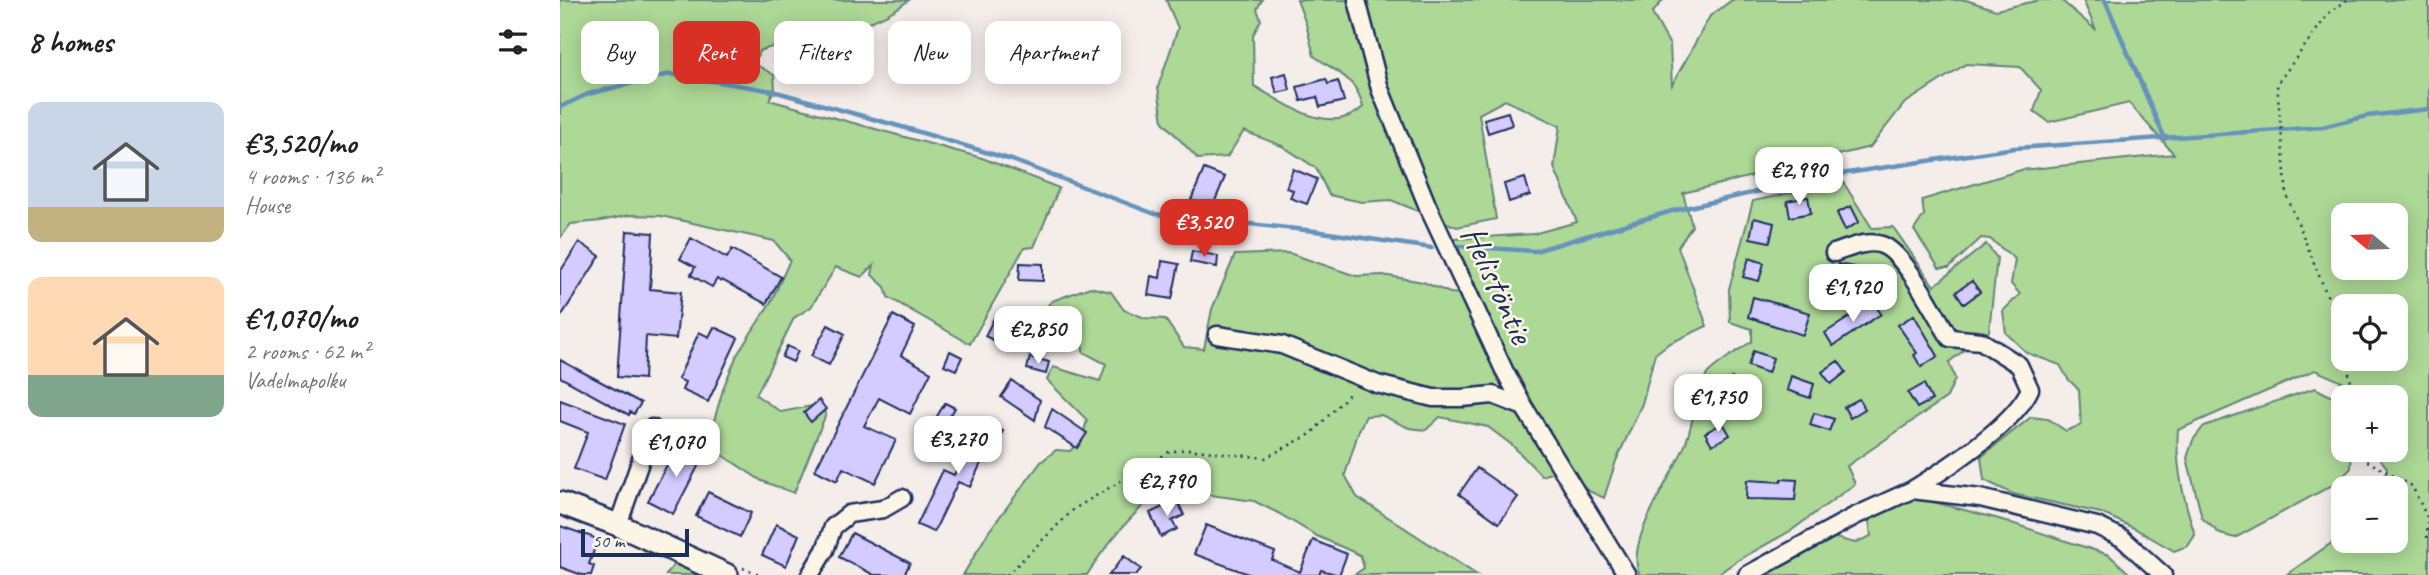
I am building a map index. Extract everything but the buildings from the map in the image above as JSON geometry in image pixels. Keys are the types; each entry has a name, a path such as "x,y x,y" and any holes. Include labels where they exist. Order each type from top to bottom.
{"street":[{"name":"Helistöntie","path":"1357,0 1380,89 1428,207 1504,370 1626,575"},
{"path":"1747,575 1951,466 2023,403 2029,389 2019,366 1982,341 1950,338 1897,255 1881,244 1860,245 1834,253"},
{"path":"1217,335 1282,345 1377,384 1433,398 1493,395 1524,407"},
{"path":"618,525 652,428"},
{"path":"1912,489 1980,498 2097,526 2122,538 2163,575"},
{"path":"810,575 825,550 833,527 849,514 883,509 902,498"},
{"path":"560,503 618,525 727,575"}],"path":[{"path":"2331,305 2287,196 2277,84 2329,13 2347,0"},
{"path":"1007,575 1074,509 1169,452 1187,449 1265,458 1311,434 1364,379"},
{"path":"2369,462 2412,486 2428,519 2429,541"}],"green space":[{"path":"560,0 909,0 872,21 774,21 774,46 760,51 760,21 673,21 673,84 760,84 760,67 774,75 775,88 769,100 982,158 1059,188 1034,247 1024,248 970,344 888,297 885,287 872,275 874,265 862,277 836,267 811,307 794,318 756,395 781,412 817,405 826,414 794,493 762,481 707,445 724,386 737,355 772,300 790,260 774,241 661,216 630,215 571,224 560,238"},
{"path":"1166,0 1262,0 1257,9 1261,20 1253,35 1254,86 1308,114 1337,119 1350,116 1363,107 1360,97 1351,82 1314,56 1297,0 1663,0 1652,13 1670,45 1672,85 1710,16 1732,0 1966,0 1996,10 2040,0 2061,0 2096,30 2083,0 2429,0 2429,575 2286,575 2331,543 2331,553 2408,553 2408,476 2385,476 2387,468 2383,462 2408,462 2408,385 2347,385 2315,370 2178,430 2181,483 2195,535 2188,546 2174,551 2101,513 2013,494 1984,480 1981,457 2031,417 2048,419 2066,431 2081,425 2079,390 2068,379 2060,365 2027,353 2006,333 2003,311 2020,294 2011,284 2015,259 1990,239 1981,238 1949,268 1939,268 1914,230 1924,215 1922,200 2021,170 2174,154 2129,103 2049,122 2034,111 2041,90 2020,67 1966,64 1904,104 1870,147 1683,193 1692,226 1678,247 1707,326 1668,344 1655,354 1642,404 1616,461 1604,498 1582,488 1567,467 1542,476 1512,445 1488,427 1440,417 1426,430 1409,428 1381,415 1366,416 1345,475 1357,497 1477,575 1354,575 1364,568 1360,555 1317,536 1254,501 1189,492 1166,484 1123,527 1087,575 963,575 989,531 1041,462 1056,450 1070,451 1082,439 1087,420 1047,380 1053,367 1100,381 1106,364 1083,352 1083,341 1056,320 1048,305 1052,301 1090,287 1111,292 1124,310 1145,318 1165,319 1184,347 1204,349 1212,309 1235,255 1289,253 1356,276 1383,275 1423,282 1450,293 1480,295 1454,239 1533,234 1577,222 1554,167 1560,126 1505,100 1479,114 1496,219 1457,227 1391,200 1362,202 1329,195 1316,168 1282,146 1244,131 1227,157 1198,159 1163,122 1158,87 1178,28"},
{"path":"1843,182 1872,228 1893,227 1934,286 1986,244 1997,258 1989,331 1949,362 1955,379 1947,397 1847,466 1855,484 1792,530 1717,575 1640,575 1638,546 1652,510 1685,445 1705,378 1718,364 1752,341 1752,329 1730,322 1729,289 1753,201"},
{"path":"2315,388 2331,396 2331,462 2351,462 2351,468 2344,476 2331,476 2331,486 2235,538 2220,534 2202,518 2187,458 2193,440 2204,426"},
{"path":"1914,497 1999,519 2109,555 2131,575 1766,575 1832,537 1855,543 1871,536 1869,520"},
{"path":"676,562 702,575 666,575"}],"waterway":[{"path":"2105,0 2165,139"},
{"path":"560,107 588,94 670,74 773,91 909,129 1012,160 1155,214 1315,231 1432,248"},
{"path":"1458,246 1535,251 1672,211 1827,176 2015,148 2323,127 2367,116 2429,109"}]}
